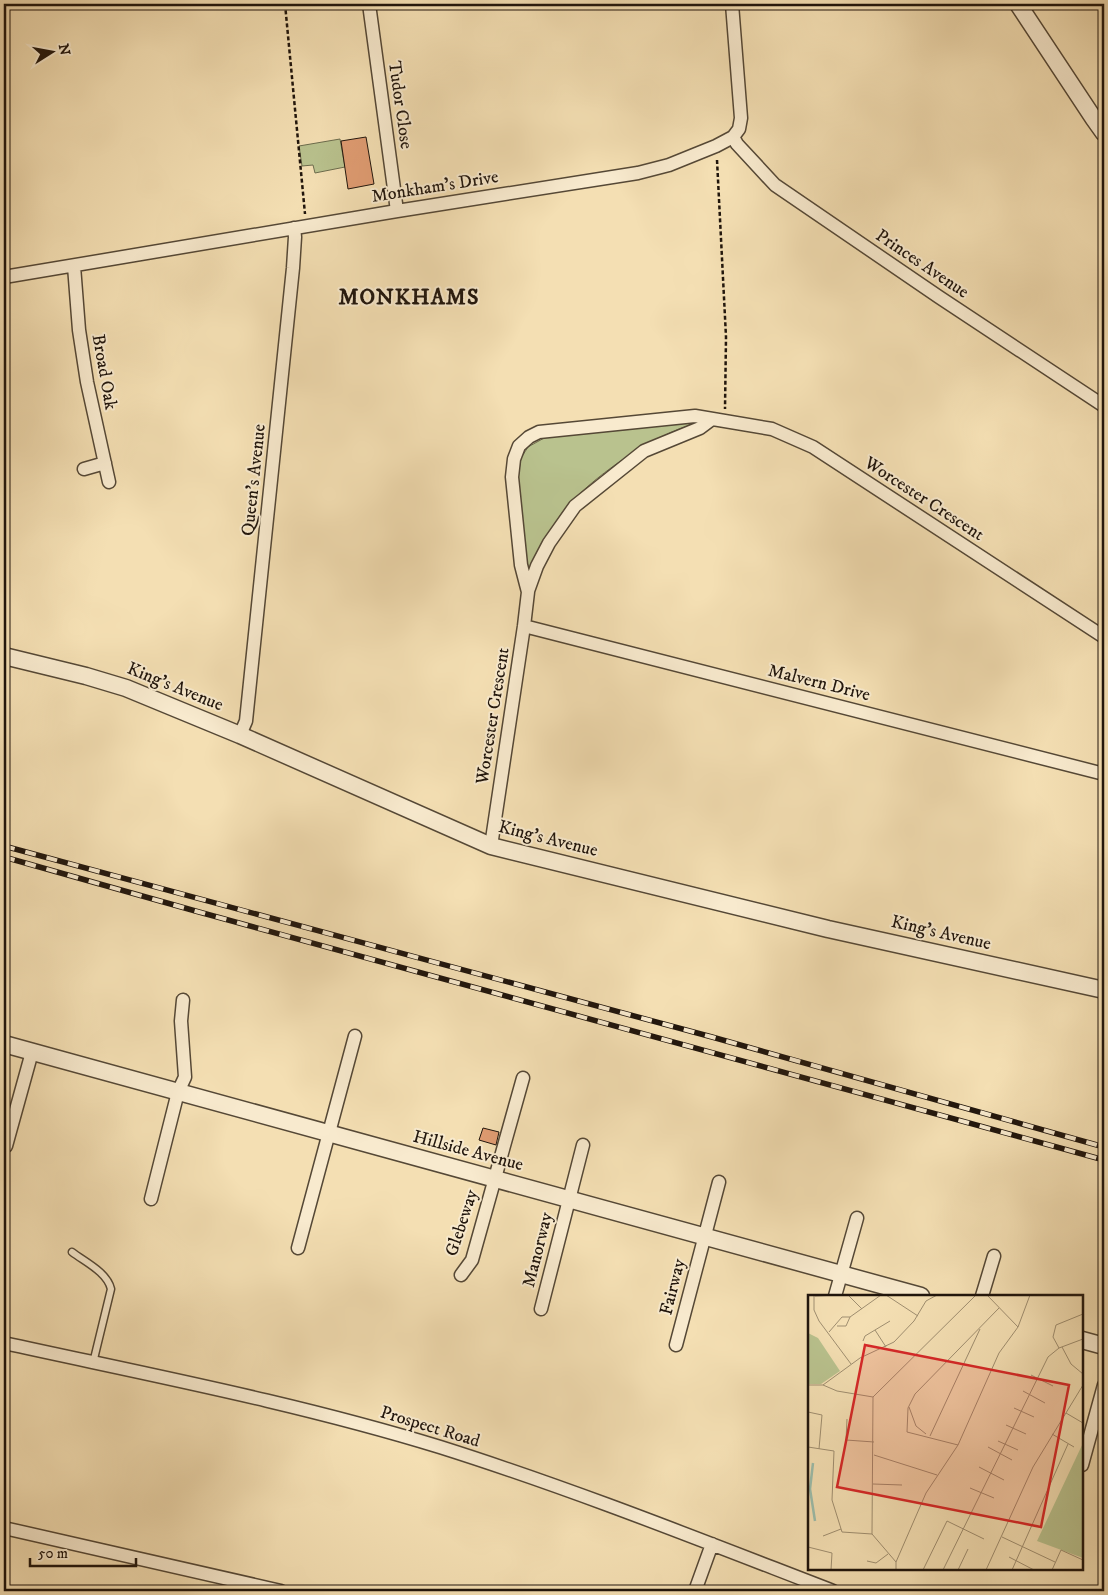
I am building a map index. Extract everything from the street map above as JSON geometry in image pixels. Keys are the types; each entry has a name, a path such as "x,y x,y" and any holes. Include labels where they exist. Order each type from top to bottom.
{"street":[{"name":"Tudor Close","path":"369,4 397,211"},
{"path":"732,4 740,118 738,129 733,137"},
{"path":"1018,4 1104,133"},
{"name":"Monkham's Drive","path":"4,277 397,211 638,173 669,165 733,137"},
{"name":"Princes Avenue","path":"733,137 737,144 775,186 1104,406"},
{"name":"Queen's Avenue","path":"240,735 246,721 296,237 300,227"},
{"name":"Broad Oak","path":"74,266 87,382 109,482"},
{"name":"Worcester Crescent","path":"528,592 521,565 512,477 514,459 520,446 529,437 539,432 695,416 772,430 813,447 1104,637"},
{"name":"Worcester Crescent","path":"492,846 528,592 536,566 549,543 575,506 644,451 719,420"},
{"path":"84,468 105,463"},
{"name":"Malvern Drive","path":"524,626 1104,774"},
{"name":"King's Avenue","path":"4,656 126,688 240,735 492,846 828,929 1104,990"},
{"path":"151,1199 178,1092 184,1077 181,1021 183,1000"},
{"path":"298,1248 327,1134 355,1036"},
{"name":"Hillside Avenue","path":"4,1044 918,1295"},
{"path":"6,1146 32,1052"},
{"name":"Glebeway","path":"461,1275 472,1260 523,1078"},
{"name":"Manorway","path":"541,1309 583,1145"},
{"name":"Fairway","path":"676,1345 719,1182"},
{"path":"835,1295 857,1218"},
{"path":"982,1295 994,1256"},
{"path":"1083,1340 1104,1346"},
{"name":"Prospect Road","path":"4,1343 286,1405 441,1448 616,1508 833,1591"},
{"path":"1083,1461 1104,1385"},
{"path":"4,1528 281,1591"},
{"path":"695,1591 712,1544"}],"lane":[{"path":"72,1252 104,1276 109,1282 111,1289 93,1363"}],"path":[{"path":"284,4 300,227"},
{"path":"716,146 726,337 719,420"}],"green space":[{"path":"340,139 345,167 315,173 313,165 302,166 299,146"},
{"path":"696,419 695,424 661,437 623,459 588,486 562,513 537,555 531,570 526,572 518,477 521,458 528,447 546,437 632,429 649,424"}],"building":[{"path":"366,137 374,184 348,189 341,141"},
{"path":"483,1128 499,1132 496,1145 479,1140"}],"railway":[{"path":"4,846 712,1037 1104,1147"},
{"path":"4,857 1104,1160"}],"district":[{"name":"MONKHAMS","path":"409,297"}]}
